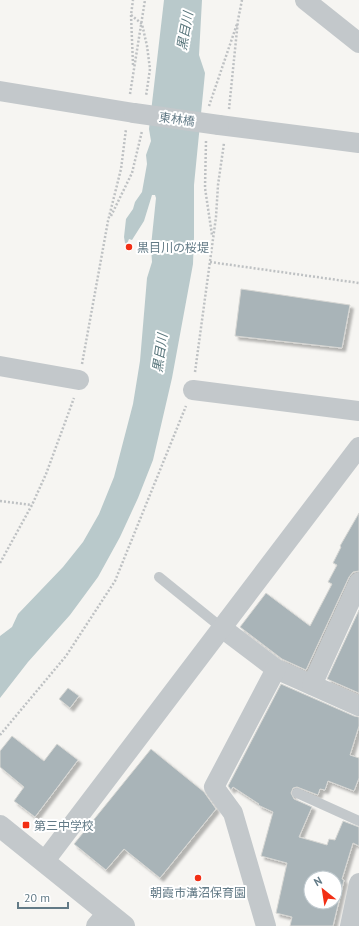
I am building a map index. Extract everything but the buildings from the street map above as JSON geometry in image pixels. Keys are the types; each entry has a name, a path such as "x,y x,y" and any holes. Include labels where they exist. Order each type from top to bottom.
{"street":[{"path":"314,3 359,43"},
{"name":"東林橋","path":"0,91 131,113 359,143"},
{"path":"0,366 79,380"},
{"path":"193,390 359,411"},
{"path":"44,862 359,447"},
{"path":"312,685 359,582"},
{"path":"222,628 276,669 359,706"},
{"path":"266,926 233,813 214,787 276,669"},
{"path":"0,826 44,862 102,919 124,926"},
{"path":"350,926 359,883"}],"lane":[{"path":"159,578 222,628"},
{"path":"297,793 359,821"}],"path":[{"path":"0,563 32,506 46,474 71,409 79,380 108,221 121,169 131,113 133,69 131,16 133,0"},
{"path":"133,69 145,0"},
{"path":"223,125 242,0"},
{"path":"0,736 66,656 115,581 193,390 216,217 222,154"},
{"path":"210,262 359,283"},
{"path":"0,501 32,506"}],"water":[{"name":"黒目川","path":"164,0 202,0 199,55 205,73 194,185 193,264 172,378 153,460 120,537 98,577 70,615 28,662 0,698 0,636 12,627 18,614 63,567 83,542 99,514 114,477 133,404 140,361 147,278 152,262 151,246 156,198 155,195 152,195 144,221 132,240 129,239 127,244 125,243 124,237 126,219 142,192 147,164 146,155 151,141 149,129"}],"place":[{"name":"黒目川の桜堤","path":"129,247"},
{"name":"第三中学校","path":"26,825"},
{"name":"朝霞市溝沼保育園","path":"198,878"}]}
